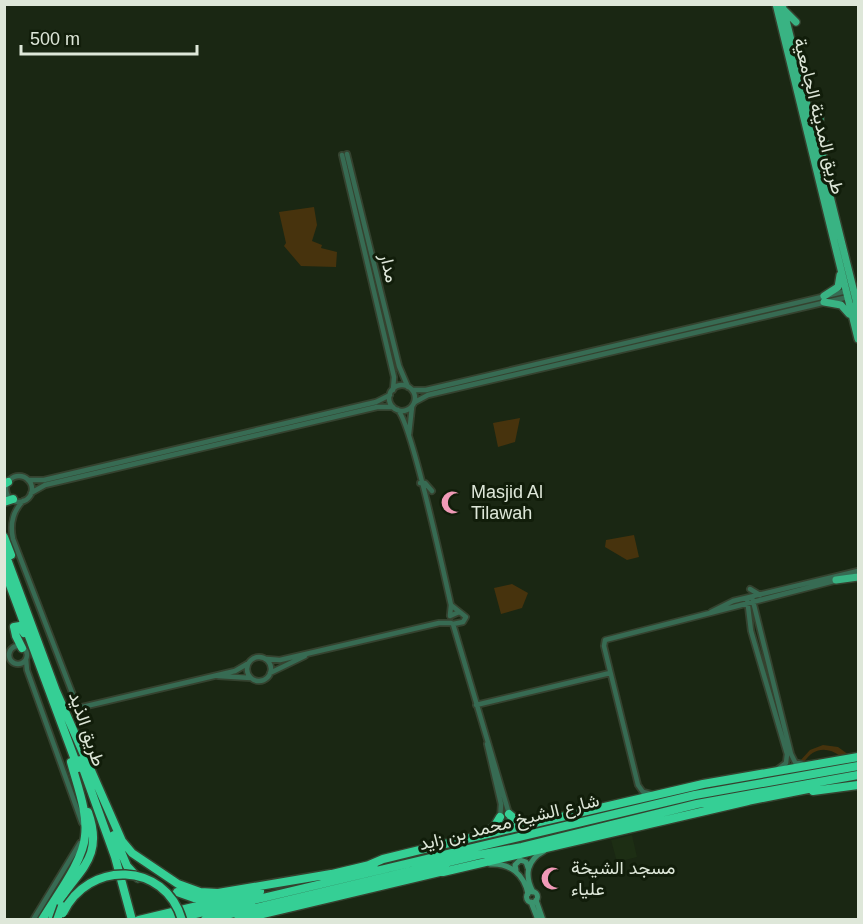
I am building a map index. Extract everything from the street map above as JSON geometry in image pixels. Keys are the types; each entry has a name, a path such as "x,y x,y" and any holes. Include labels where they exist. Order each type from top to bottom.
{"highway":[{"path":"4,537 30,614 30,621"},
{"name":"طريق الذيد","path":"4,551 113,867 127,920"},
{"name":"طريق الذيد","path":"4,568 35,654 53,693 115,857 132,920"},
{"path":"13,592 12,601 18,618 12,628 15,649"},
{"path":"15,649 13,630 17,625 21,627 35,654"},
{"path":"53,693 118,834 127,847 189,889 218,893 332,874"},
{"path":"42,920 78,859 85,842 85,823 53,693"},
{"path":"139,920 369,865 383,859 476,842 553,820 674,791 766,772 858,757"},
{"name":"شارع الشيخ محمد بن زايد","path":"170,920 476,842 695,795 857,766"},
{"path":"89,769 124,860 132,872 165,898 177,920"},
{"name":"شارع الشيخ محمد بن زايد","path":"205,920 659,813 858,774"},
{"path":"52,920 64,892 87,865 94,847 93,828 75,777"},
{"path":"659,813 748,801 858,782"},
{"path":"238,920 443,872 483,865 748,801"},
{"path":"476,842 504,816 524,823 553,820"},
{"path":"443,872 522,847"},
{"path":"60,917 64,902 74,889 91,877 105,871 120,869 142,871 177,892 205,899 255,892"},
{"path":"60,917 73,897 87,884 109,875 127,873 147,878 164,889 174,901 182,920"},
{"path":"261,920 339,896"}],"main road":[{"path":"780,6 796,22"},
{"name":"طريق المدينة الجامعية","path":"780,6 858,308"},
{"name":"طريق المدينة الجامعية","path":"780,6 841,269 853,292"},
{"path":"806,103 810,112 820,119"},
{"path":"822,165 826,144"},
{"path":"836,248 841,254 853,292 858,339"},
{"path":"824,299 838,287 841,269"},
{"path":"850,274 858,280"},
{"path":"824,299 841,304 856,320"},
{"path":"836,580 858,574"},
{"path":"528,868 534,858 547,849"},
{"path":"516,871 515,865 520,861 526,862 530,893 527,899 534,901"},
{"path":"483,865 501,864 516,871 530,893 537,895 534,901 540,920"}],"street":[{"name":"مدار","path":"392,392 394,377 345,154 399,366 410,388"},
{"path":"462,622 439,623 280,660 255,657 237,670 78,708 13,539 12,527 16,509 31,493 45,485 377,407 405,411 428,395 853,292"},
{"path":"16,509 10,500 6,483 16,476 28,480 53,478 373,403 400,386 428,390 824,299"},
{"path":"410,388 413,404 409,431 412,449"},
{"path":"392,392 395,408 403,417 412,449 451,605 452,624 458,637 487,744 504,816"},
{"path":"28,480 31,493"},
{"path":"420,483 425,483 432,491"},
{"path":"10,500 23,501"},
{"path":"824,585 826,581 858,574"},
{"path":"739,600 748,590 761,598 858,574"},
{"path":"709,614 722,605 739,600 761,598 824,585 836,580"},
{"path":"755,612 761,598"},
{"path":"674,791 648,794 640,790 603,646 607,639 709,614 749,600"},
{"path":"749,600 755,612 793,760 803,765 831,762"},
{"path":"749,600 748,614 787,760 790,764 793,760"},
{"path":"451,605 465,615 458,637"},
{"path":"736,605 748,614"},
{"path":"439,623 459,612"},
{"path":"15,649 15,663"},
{"path":"28,673 4,658 15,649 26,651 28,673 80,814 82,832 75,853 33,920"},
{"path":"216,676 262,681 270,674 307,654"},
{"path":"15,663 27,659"},
{"path":"267,659 271,666 270,674"},
{"path":"247,664 250,678"},
{"path":"476,705 610,674"},
{"path":"487,744 504,816"},
{"path":"766,772 781,768 787,760"},
{"path":"625,803 635,795 638,785"}],"shaded area":[{"path":"314,207 317,225 312,241 322,245 321,248 337,252 336,267 301,266 284,246 286,243 279,212"},
{"path":"520,418 515,442 498,447 493,423"},
{"path":"634,535 639,557 627,560 605,547 606,540"},
{"path":"512,584 528,593 522,608 501,614 494,588"},
{"path":"823,745 838,747 849,755 840,756 830,751 820,750 804,762 799,762 810,750"},
{"path":"632,835 637,857 617,862 611,840"}],"place":[{"name":"Masjid Al Tilawah","path":"453,502"},
{"name":"مسجد الشيخة علياء","path":"553,878"}]}
